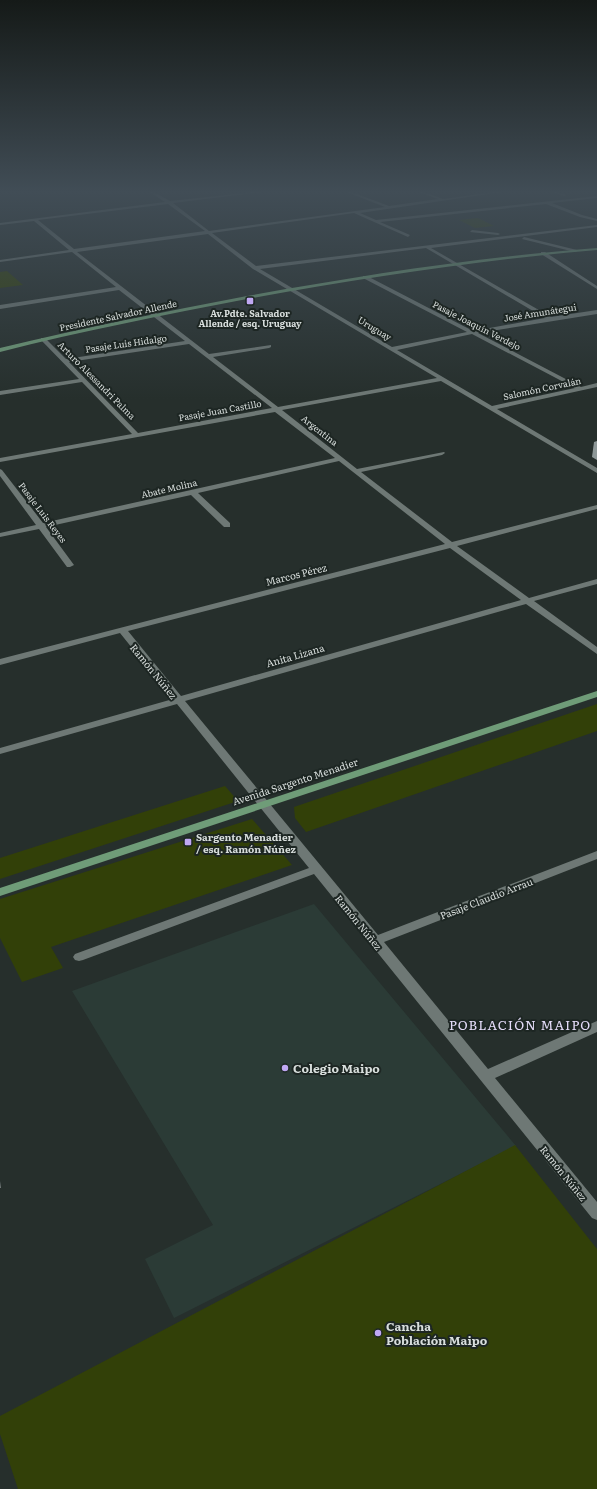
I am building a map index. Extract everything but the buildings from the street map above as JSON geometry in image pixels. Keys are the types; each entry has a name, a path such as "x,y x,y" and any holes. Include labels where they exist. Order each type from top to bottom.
{"main road":[{"name":"Presidente Salvador Allende","path":"0,350 43,339 155,315 292,289 477,260"},
{"name":"Avenida Sargento Menadier","path":"0,892 597,694"}],"street":[{"name":"Argentina","path":"84,260 451,545 597,651"},
{"name":"Uruguay","path":"245,260 255,268 597,471"},
{"path":"255,268 317,260"},
{"path":"451,260 550,319"},
{"path":"555,260 597,288"},
{"name":"Pasaje Joaquín Verdejo","path":"364,277 581,389"},
{"path":"0,307 120,288"},
{"name":"José Amunátegui","path":"392,349 472,332 596,313"},
{"name":"Arturo Alessandri Palma","path":"43,339 137,435"},
{"name":"Pasaje Luis Hidalgo","path":"64,361 191,342"},
{"path":"209,356 269,346"},
{"name":"Pasaje Juan Castillo","path":"0,460 443,379"},
{"path":"0,393 83,380"},
{"name":"Salomón Corvalán","path":"491,408 597,385"},
{"path":"356,471 442,453"},
{"name":"Abate Molina","path":"0,535 341,459"},
{"name":"Pasaje Luis Reyes","path":"0,471 70,565"},
{"path":"193,492 227,525"},
{"name":"Marcos Pérez","path":"0,662 597,507"},
{"name":"Anita Lizana","path":"0,751 597,581"},
{"name":"Ramón Núñez","path":"122,630 597,1213"},
{"name":"Pasaje Claudio Arrau","path":"375,942 597,855"},
{"path":"79,957 317,869"},
{"path":"485,1076 597,1026"}],"shaded area":[{"name":"Colegio Maipo","path":"314,904 516,1146 174,1318 145,1259 213,1225 72,991"}],"green space":[{"path":"7,271 23,285 0,288 0,272"},
{"path":"597,704 597,731 306,832 295,818 294,807"},
{"path":"225,786 238,801 0,879 0,858"},
{"path":"252,819 292,865 51,947 63,968 22,982 0,938 0,899"},
{"name":"Cancha Población Maipo","path":"515,1145 597,1249 597,1489 18,1489 0,1434 0,1416"}],"place":[{"name":"Av.Pdte. Salvador Allende / esq. Uruguay","path":"250,301"},
{"name":"Sargento Menadier / esq. Ramón Núñez","path":"188,842"},
{"name":"Colegio Maipo","path":"285,1068"},
{"name":"Cancha Población Maipo","path":"378,1333"}],"district":[{"name":"POBLACIÓN MAIPO","path":"520,1024"}]}
